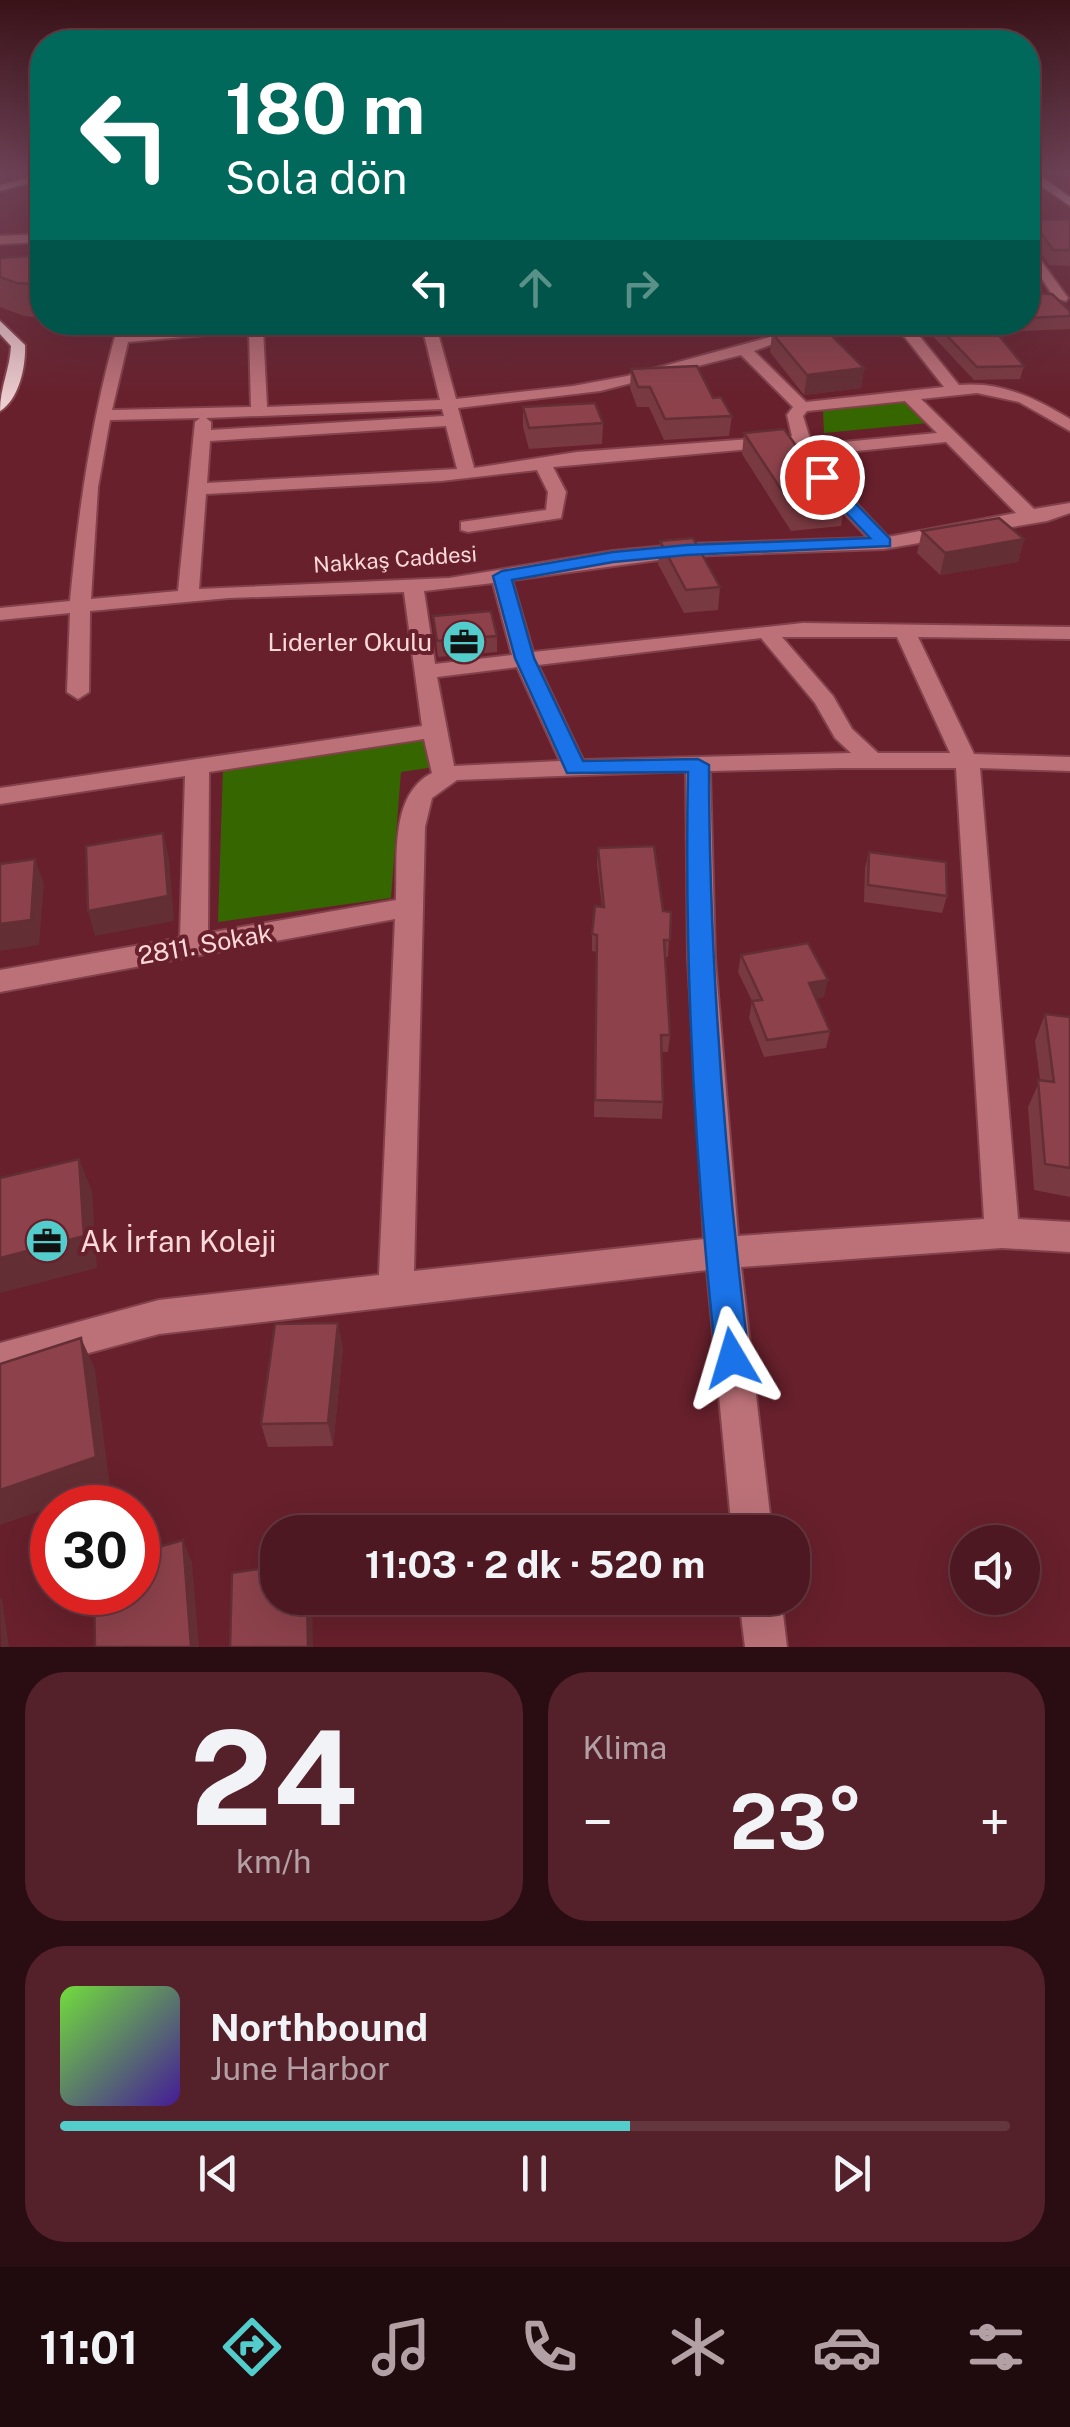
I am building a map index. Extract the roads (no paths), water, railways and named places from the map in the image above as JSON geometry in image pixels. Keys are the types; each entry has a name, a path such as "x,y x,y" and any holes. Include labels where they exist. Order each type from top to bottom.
{"main road":[{"path":"0,325 18,345 18,367 0,406"}],"street":[{"path":"1040,264 1065,298"},
{"path":"1044,299 1065,298"},
{"path":"78,692 89,486 124,335"},
{"path":"256,335 260,411"},
{"path":"431,335 468,474"},
{"path":"202,436 450,412 632,380 793,335"},
{"path":"910,335 953,388"},
{"path":"744,349 802,407"},
{"path":"884,543 822,477 803,445 795,415 802,407 977,388 1024,398 1070,426"},
{"path":"906,393 1030,516 1070,518"},
{"path":"188,596 204,412"},
{"path":"103,415 450,412"},
{"path":"198,489 468,474 542,463 950,437"},
{"path":"468,526 554,514 557,492 542,463"},
{"path":"1030,516 1070,508"},
{"name":"Nakkaş Caddesi","path":"0,614 188,596 413,586 687,550 884,543 1030,516"},
{"path":"502,576 524,658 575,768"},
{"path":"413,586 434,731 445,776"},
{"path":"905,631 965,760 1002,1233"},
{"path":"426,672 766,632 1070,632"},
{"path":"766,632 825,701 843,733 874,762"},
{"path":"0,796 434,731"},
{"path":"396,1289 416,804 421,789 433,779 575,768 698,765 965,760 1070,764"},
{"path":"698,765 697,887 720,1253 750,1515"},
{"path":"194,946 197,766"},
{"name":"2811. Sokak","path":"0,981 410,907"},
{"path":"0,1360 159,1316 720,1253 1002,1233 1070,1238"},
{"path":"762,1615 766,1647"}],"place":[{"name":"Liderler Okulu","path":"464,642"},
{"name":"Ak İrfan Koleji","path":"47,1241"}]}
